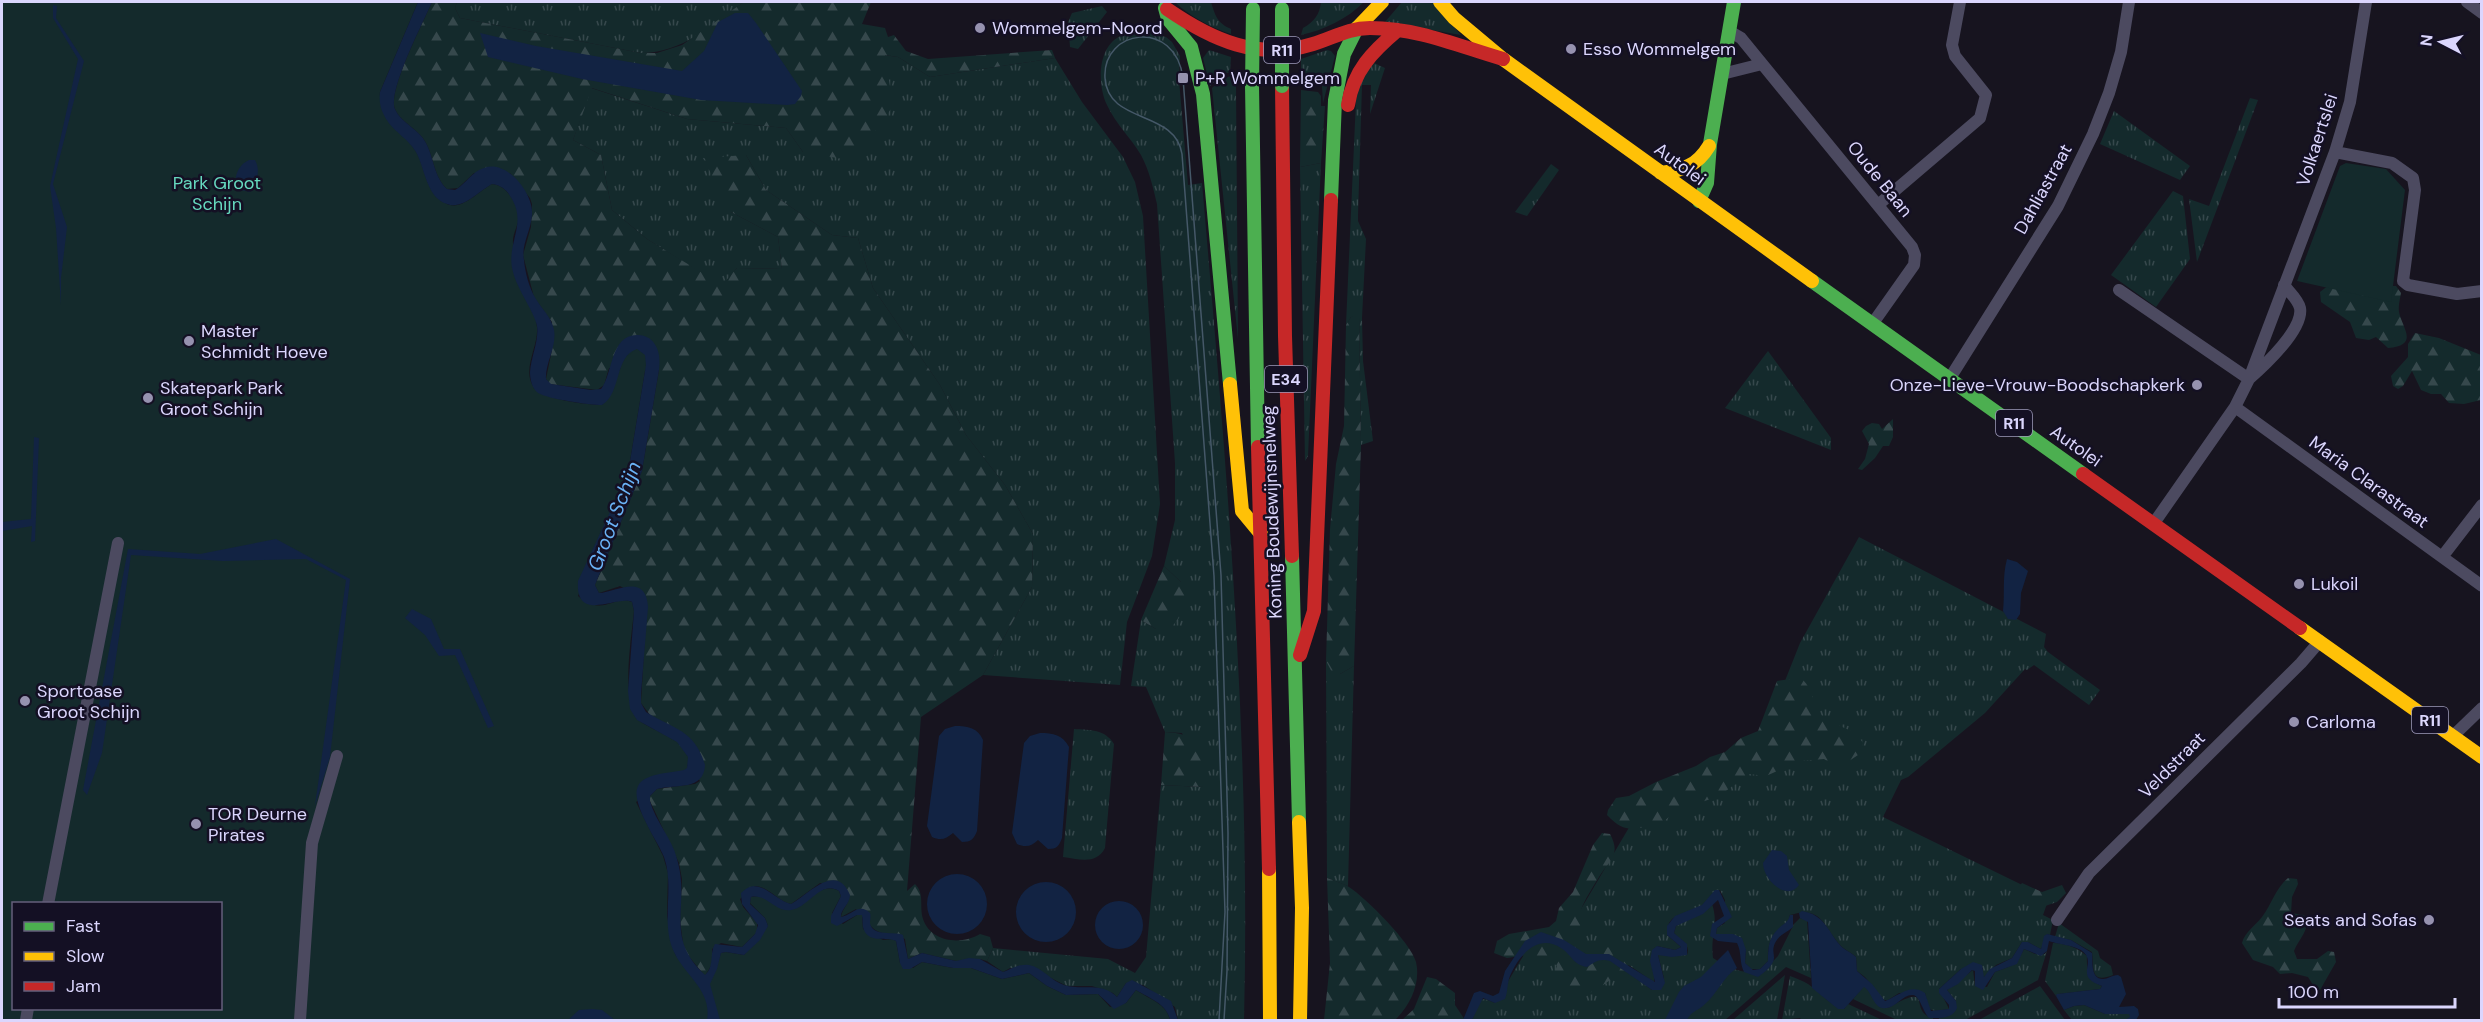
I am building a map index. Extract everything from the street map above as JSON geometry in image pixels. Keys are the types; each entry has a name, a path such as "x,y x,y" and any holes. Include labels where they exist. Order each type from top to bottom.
{"main road":[{"name":"Autolei","path":"1357,28 1382,2"},
{"name":"Autolei","path":"1440,2 1446,10 1490,43 1503,59 2481,757"},
{"path":"1699,201 1707,183 1710,144 1734,2"},
{"name":"Autolei","path":"1162,5 1214,39 1261,50 1300,47 1357,28 1425,34 1503,59"},
{"path":"1162,5 1168,19 1191,47 1203,94 1242,511 1261,534"},
{"name":"Koning Boudewijnsnelweg","path":"1253,5 1255,335 1270,904 1270,1020"},
{"name":"Koning Boudewijnsnelweg","path":"1282,5 1285,336 1302,908 1300,1020"},
{"path":"1294,671 1314,611 1335,100 1340,67 1357,28"},
{"path":"1333,149 1346,127 1349,93 1355,76 1370,54 1398,30"},
{"path":"1661,173 1682,170 1697,164 1710,144"}],"street":[{"path":"1878,205 1980,118 1985,108 1986,95 1956,60 1952,45 1960,2"},
{"name":"Dahliastraat","path":"1950,378 2058,206 2093,134 2121,52 2129,2"},
{"name":"Volkaertslei","path":"2154,523 2235,407 2249,379 2335,152 2350,102 2366,2"},
{"path":"2467,2 2481,13"},
{"name":"Oude Baan","path":"1729,31 1741,38 1912,247 1915,255 1914,265 1873,323"},
{"path":"1722,74 1762,64"},
{"path":"2335,152 2392,163 2413,178 2415,190 2403,281 2408,285 2457,294 2481,291"},
{"name":"Volkaertslei","path":"2249,379 2275,356 2300,317 2300,307 2284,285"},
{"path":"2119,290 2249,379"},
{"name":"Maria Clarastraat","path":"2235,407 2481,586"},
{"path":"2442,557 2481,505"},
{"path":"48,902 118,543"},
{"name":"Veldstraat","path":"2057,920 2089,873 2301,663 2320,641"},
{"path":"2453,736 2481,708"},
{"path":"300,1020 312,843 337,756"}],"green space":[{"name":"Park Groot Schijn","path":"2,2 418,2 380,92 380,101 392,123 415,150 430,187 440,200 447,204 459,205 492,184 504,189 515,204 519,217 513,243 537,327 529,372 533,386 537,391 554,398 602,405 626,357 637,349 645,354 646,365 628,473 578,596 595,605 625,600 632,602 634,611 629,687 634,714 641,722 673,740 688,757 687,769 636,802 663,856 668,873 667,916 675,954 701,989 712,978 721,953 744,955 768,926 765,918 750,903 751,897 759,896 797,908 828,888 839,891 841,896 832,913 843,924 857,915 862,915 863,929 883,940 896,941 900,963 913,968 922,962 953,968 971,968 1002,979 1029,973 1047,986 1066,995 1098,994 1110,1007 1126,1003 1136,990 1157,1002 1168,1014 1170,1020 2,1020"},
{"path":"432,2 457,2 455,8 460,18 641,53 657,53 682,45 744,2 871,2 862,24 885,28 888,37 894,35 906,51 928,59 1052,50 1055,58 930,77 898,57 885,55 893,106 854,161 803,152 786,128 687,119 592,88 573,140 601,155 612,210 647,239 722,285 737,268 782,269 778,237 731,212 703,158 746,155 766,190 832,235 858,238 873,288 940,385 966,435 1005,485 1033,534 1032,587 983,675 921,717 907,891 915,884 918,888 923,919 927,927 940,937 948,940 965,940 980,934 990,937 993,948 987,961 980,959 956,961 922,953 908,959 905,939 877,931 856,909 841,917 849,899 844,886 820,883 791,904 755,886 740,899 743,907 757,923 757,932 742,947 721,943 712,949 712,964 705,976 686,953 680,920 682,879 679,863 650,801 650,796 657,789 695,784 700,781 641,703 647,600 620,586 599,593 595,585 642,471 659,370 609,368 604,385 597,390 550,384 546,379 553,345 552,322 534,297 523,255 531,227 530,198 510,173 474,173 458,188 447,189 439,179 423,138 401,118 395,109 396,88 401,73"},
{"path":"457,2 744,2 683,43 656,52 641,53 460,18 455,8"},
{"path":"1175,2 1211,2 1217,18 1231,29 1231,34 1201,21"},
{"path":"1321,2 1364,2 1335,23 1301,35 1303,28 1316,17"},
{"path":"1402,2 1432,2 1461,35 1385,22"},
{"path":"1102,6 1107,12 1078,49 1070,47 1068,22 1072,13"},
{"path":"1146,32 1166,37 1172,42 1180,56 1179,80 1188,185 1202,183 1235,601 1244,811 1244,1020 1178,1020 1175,1007 1143,985 1126,983 1117,997 1113,993 1092,986 1067,986 1043,974 1010,968 1003,972 987,961 993,948 1108,959 1135,973 1146,957 1161,785 1203,787 1182,733 1165,732 1146,687 1131,686 1141,620 1156,629 1181,582 1164,566 1175,520 1175,463 1157,204 1149,173 1141,155 1107,105 1101,76 1104,56 1114,40 1128,33"},
{"path":"1209,50 1231,57 1230,73 1224,73 1210,86 1203,58"},
{"path":"1327,50 1335,56 1323,103 1322,86 1312,76 1301,74 1301,59"},
{"path":"884,55 898,57 930,77 1055,58 1082,102 1123,157 1135,182 1143,216 1160,504 1152,556 1127,622 1120,685 983,675 1032,587 1033,534 1005,485 966,435 940,385 873,288 858,238 832,235 766,190 746,155 731,212 778,237 782,269 737,268 722,286 647,239 612,210 601,155 573,140 591,88 687,119 786,128 803,152"},
{"path":"1372,62 1385,68 1370,114 1371,85 1362,85 1358,221 1366,239 1362,318 1363,361 1373,441 1361,445 1359,316 1351,317 1346,325 1356,100 1362,75"},
{"path":"1232,75 1232,85 1236,86 1238,339 1212,88"},
{"path":"1301,90 1318,92 1321,96 1321,106 1325,106 1321,163 1300,167"},
{"path":"2250,98 2258,100 2197,262 2189,199 2209,206"},
{"path":"2114,111 2190,166 2180,180 2100,144"},
{"path":"1321,163 1308,456 1305,461 1300,167"},
{"path":"2346,163 2386,169 2405,190 2391,302 2297,281 2340,166"},
{"path":"1551,164 1559,170 1527,216 1515,212"},
{"path":"2173,191 2183,196 2190,259 2156,307 2111,275"},
{"path":"2329,285 2396,286 2401,293 2399,312 2407,335 2404,343 2388,348 2376,337 2369,340 2356,338 2350,322 2321,302 2320,292"},
{"path":"1359,316 1361,445 1354,666 1340,674 1333,674 1326,661 1330,529 1336,464 1344,426 1346,325 1351,317"},
{"path":"2415,333 2439,338 2481,355 2481,400 2464,404 2449,403 2441,394 2431,394 2421,390 2412,371 2403,386 2398,389 2393,386 2391,376 2408,357 2408,344"},
{"path":"1768,351 1831,438 1831,450 1725,408"},
{"path":"1893,419 1893,437 1889,446 1883,446 1875,458 1862,470 1858,469 1865,459 1869,444 1862,431 1872,423 1879,424 1882,429"},
{"path":"1859,537 2046,634 2044,647 2048,652 2100,690 2089,705 2034,665 2025,669 1985,713 1908,777 1901,780 1883,817 2049,898 2043,915 2053,920 2050,935 2047,934 2041,949 2028,942 2022,942 2012,958 1996,965 1984,977 1982,977 1983,968 1961,969 1939,989 1949,1009 1935,1011 1929,1009 1925,993 1899,993 1884,1000 1857,971 1856,957 1841,946 1816,915 1809,913 1790,915 1787,924 1777,931 1771,940 1768,961 1760,969 1751,969 1745,963 1746,950 1733,934 1716,934 1717,928 1725,923 1725,900 1720,890 1712,894 1697,909 1676,916 1670,922 1667,935 1681,947 1675,950 1657,946 1654,982 1618,958 1582,953 1575,914 1581,909 1637,814 1760,744 1800,643"},
{"path":"1164,566 1181,582 1187,600 1179,618 1169,630 1156,629 1141,620"},
{"path":"1326,661 1334,674 1340,674 1354,666 1348,886 1327,878"},
{"path":"1797,675 1805,682 1821,715 1859,737 1863,743 1861,753 1846,763 1832,764 1824,759 1800,761 1766,776 1749,774 1719,796 1676,811 1657,827 1625,828 1607,815 1616,798 1629,796 1696,766 1710,757 1725,752 1741,738 1758,731 1777,681 1791,679"},
{"path":"1074,729 1102,733 1114,744 1105,848 1097,857 1087,860 1063,857"},
{"path":"1165,732 1188,737 1200,748 1204,787 1161,785"},
{"path":"1602,833 1610,834 1615,848 1612,858 1589,893 1581,910 1582,944 1593,948 1618,950 1632,961 1620,976 1614,977 1598,989 1583,996 1571,997 1558,991 1552,980 1557,966 1552,961 1527,955 1507,958 1494,953 1497,941 1509,934 1549,927 1556,921 1559,908 1573,892 1593,845"},
{"path":"1327,878 1347,886 1366,901 1397,933 1416,962 1416,986 1410,1001 1395,1020 1324,1020 1330,963"},
{"path":"2288,878 2297,879 2298,884 2292,897 2291,913 2304,915 2307,925 2294,951 2297,959 2317,959 2328,951 2334,952 2336,962 2320,990 2315,988 2308,977 2292,973 2280,974 2273,967 2253,960 2242,943"},
{"path":"2022,883 2042,892 2062,885 2066,893 2057,902 2039,908 2023,895 2019,887"},
{"path":"1712,904 1715,918 1713,958 1730,968 1742,971 1762,973 1778,956 1794,924 1800,918 1807,920 1811,978 1786,967 1725,1020 1472,1020 1480,1000 1485,999 1495,1003 1525,953 1625,970 1652,990 1664,978 1658,955 1687,955 1688,948 1674,933 1676,926"},
{"path":"2059,923 2098,951 2100,958 2111,966 2113,975 2100,978 2093,969 2092,952 2071,940 2055,937"},
{"path":"2053,943 2071,946 2087,956 2089,974 2102,986 2100,989 2056,996 2045,981"},
{"path":"2024,949 2035,954 2045,954 2047,951 2038,980 1965,1020 1939,1020 1939,1018 1948,1016 1956,1001 1947,990 1973,970 1975,986 1987,987 1995,972 2013,965"},
{"path":"1785,975 1777,1020 1733,1020"},
{"path":"1790,976 1808,984 1839,1007 1844,1009 1848,1004 1882,1020 1802,1020 1800,1018 1782,1020"},
{"path":"1427,977 1436,979 1455,993 1455,1005 1465,1020 1402,1020 1414,1009"},
{"path":"1864,986 1876,1003 1888,1008 1903,1000 1916,997 1922,1010 1933,1020 1897,1020 1853,999"},
{"path":"2040,986 2065,1020 1979,1020"},
{"path":"2084,1005 2105,1014 2129,1014 2131,1017 2125,1020 2072,1020 2064,1010"}],"water":[{"name":"Groot Schijn","path":"418,2 432,2 401,73 394,100 395,109 401,118 423,138 439,179 447,189 455,190 476,172 493,167 510,173 524,189 529,198 532,215 523,254 526,275 538,303 549,318 554,330 554,343 546,379 551,384 591,390 601,389 617,348 629,336 647,337 654,343 658,353 659,370 642,471 595,585 599,593 629,586 642,590 646,596 648,607 641,703 646,712 689,737 696,744 705,765 700,779 694,783 657,789 650,796 652,808 677,859 681,891 681,934 692,961 705,975 710,968 715,944 742,947 755,934 758,925 742,904 741,893 748,888 760,887 791,904 822,883 837,881 844,885 850,895 841,917 859,909 866,910 870,913 870,923 875,930 903,935 908,959 922,953 956,961 969,958 980,959 1003,972 1018,966 1029,965 1038,968 1064,985 1105,989 1117,997 1126,983 1132,980 1171,1001 1178,1020 1170,1020 1161,1006 1136,990 1126,1003 1114,1009 1098,994 1066,995 1047,986 1029,973 1002,979 971,968 953,968 922,962 910,969 903,969 896,941 870,937 863,928 862,915 857,915 837,926 831,923 831,916 841,896 839,891 827,888 795,909 789,910 783,910 763,898 751,897 750,904 765,918 768,926 760,940 744,955 721,953 710,984 720,1020 707,1020 706,1000 679,961 670,941 667,869 664,857 645,822 637,793 638,786 646,778 687,768 688,757 677,742 637,720 630,709 628,691 634,611 632,602 590,605 583,601 579,594 578,581 628,473 646,365 645,355 637,349 630,353 621,367 613,392 602,405 550,397 534,389 530,372 537,326 513,272 511,262 517,216 510,196 498,185 492,184 471,199 459,204 453,205 440,201 431,190 414,148 391,126 382,110 380,92"},
{"path":"53,5 57,6 56,18 84,61 53,184 67,227 61,278 61,305 56,228 50,186 78,59 53,18"},
{"path":"735,13 748,13 802,91 795,104 701,100 582,79 488,57 480,33 536,46 682,71 704,51 718,22"},
{"path":"249,160 255,160 258,172 250,192 237,189 236,180 239,168"},
{"path":"34,437 39,438 35,541 31,542 32,526 2,531 2,522 31,519"},
{"path":"276,539 350,579 330,757 315,806 346,580 306,559 223,561 131,555 102,753 87,795 83,790 128,549 200,554"},
{"path":"2007,559 2017,562 2028,571 2021,593 2020,614 2016,620 2008,619 2003,611"},
{"path":"412,609 431,619 444,649 460,649 494,726 488,728 455,655 439,656 425,635 405,618"},
{"path":"955,726 972,728 983,740 977,831 972,840 965,842 953,833 943,839 932,837 927,826 939,736 945,729"},
{"path":"1040,733 1057,736 1069,747 1062,838 1057,846 1051,849 1038,840 1029,846 1017,844 1012,833 1024,743 1030,736"},
{"path":"1772,850 1781,851 1787,856 1789,870 1799,885 1794,890 1782,890 1776,887 1767,876 1763,863"},
{"path":"957,874 974,879 982,887 987,904 982,921 974,929 957,934 940,929 932,921 927,904 932,887 940,879"},
{"path":"1040,882 1052,882 1063,887 1071,895 1076,912 1074,924 1063,937 1052,942 1040,942 1029,937 1021,929 1016,918 1016,906 1021,895 1029,887"},
{"path":"1715,890 1719,890 1732,917 1717,928 1716,934 1733,934 1742,938 1746,950 1745,963 1753,970 1760,969 1768,961 1770,940 1790,915 1793,915 1793,927 1777,940 1772,963 1758,977 1744,972 1737,943 1718,941 1710,936 1712,924 1724,916 1718,900 1703,914 1676,926 1674,933 1687,944 1687,955 1672,957 1658,955 1665,983 1661,990 1652,990 1610,961 1600,960 1587,967 1582,966 1561,948 1545,943 1530,948 1514,968 1505,999 1495,1003 1483,998 1472,1020 1463,1020 1474,993 1480,991 1493,996 1499,993 1505,971 1525,941 1541,932 1564,940 1586,954 1609,954 1655,982 1650,961 1652,950 1657,946 1675,950 1681,947 1667,935 1667,926 1675,916 1702,905"},
{"path":"1119,901 1136,908 1143,925 1136,942 1119,949 1102,942 1095,925 1102,908"},
{"path":"1802,911 1821,920 1842,947 1856,957 1857,971 1872,984 1885,1001 1914,989 1925,993 1931,1011 1949,1009 1939,989 1961,969 1973,962 1982,965 1984,977 1990,969 2012,958 2022,942 2028,942 2041,949 2044,936 2047,934 2071,940 2092,953 2094,973 2099,978 2105,979 2118,975 2121,977 2126,994 2119,1007 2134,1006 2138,1009 2139,1015 2136,1020 2125,1020 2130,1017 2129,1014 2105,1014 2084,1005 2064,1010 2057,994 2100,989 2102,986 2094,983 2087,975 2088,959 2083,952 2074,947 2049,941 2047,951 2041,956 2024,949 2017,964 1995,972 1983,990 1975,986 1975,971 1972,970 1958,984 1947,990 1956,1001 1957,1008 1949,1016 1929,1018 1918,998 1913,995 1905,997 1890,1007 1879,1007 1864,987 1844,1009 1838,1009 1812,988 1808,922 1800,918 1799,913"},
{"path":"1728,950 1737,968 1709,1000 1687,1020 1665,1020 1684,986 1701,977"},
{"path":"579,1010 602,1010 615,1020 568,1020"}],"tram line":[{"path":"1219,1020 1225,912 1214,576 1182,154 1177,140 1167,130 1117,103 1109,93 1105,78 1107,61 1115,49 1126,41 1140,37 1154,39 1167,46 1177,59 1183,78 1221,575 1228,833 1227,971 1224,1020"}],"traffic: fast":[{"path":"1699,201 1707,183 1710,144 1734,2"},
{"path":"1165,8 1168,19 1191,47 1203,94 1230,384"},
{"path":"1252,86 1253,9"},
{"path":"1282,9 1282,86"},
{"path":"1331,200 1335,100 1344,54 1357,28"},
{"path":"1252,86 1258,447"},
{"path":"1812,281 2083,474"},
{"path":"1292,556 1299,822"}],"traffic: slow":[{"path":"1357,28 1382,2"},
{"path":"1440,2 1454,18 1503,59 1812,281"},
{"path":"1661,173 1689,166 1700,158 1709,146"},
{"path":"1230,384 1242,511 1261,534"},
{"path":"2300,628 2482,757"},
{"path":"1299,822 1302,908 1300,1020"},
{"path":"1269,869 1270,1020"}],"traffic: jam":[{"path":"1167,9 1218,38 1254,49 1293,49 1348,31 1370,28 1421,34 1503,59"},
{"path":"1348,105 1359,72 1380,46 1398,30"},
{"path":"1282,86 1285,336 1292,556"},
{"path":"1300,655 1314,611 1331,200"},
{"path":"1258,447 1269,869"},
{"path":"2083,474 2300,628"}],"place":[{"name":"Wommelgem-Noord","path":"980,28"},
{"name":"Esso Wommelgem","path":"1571,49"},
{"name":"P+R Wommelgem","path":"1183,78"},
{"name":"Master Schmidt Hoeve","path":"189,341"},
{"name":"Onze-Lieve-Vrouw-Boodschapkerk","path":"2197,385"},
{"name":"Skatepark Park Groot Schijn","path":"148,398"},
{"name":"Lukoil","path":"2299,584"},
{"name":"Sportoase Groot Schijn","path":"25,701"},
{"name":"Carloma","path":"2294,722"},
{"name":"TOR Deurne Pirates","path":"196,824"},
{"name":"Seats and Sofas","path":"2429,920"}]}
